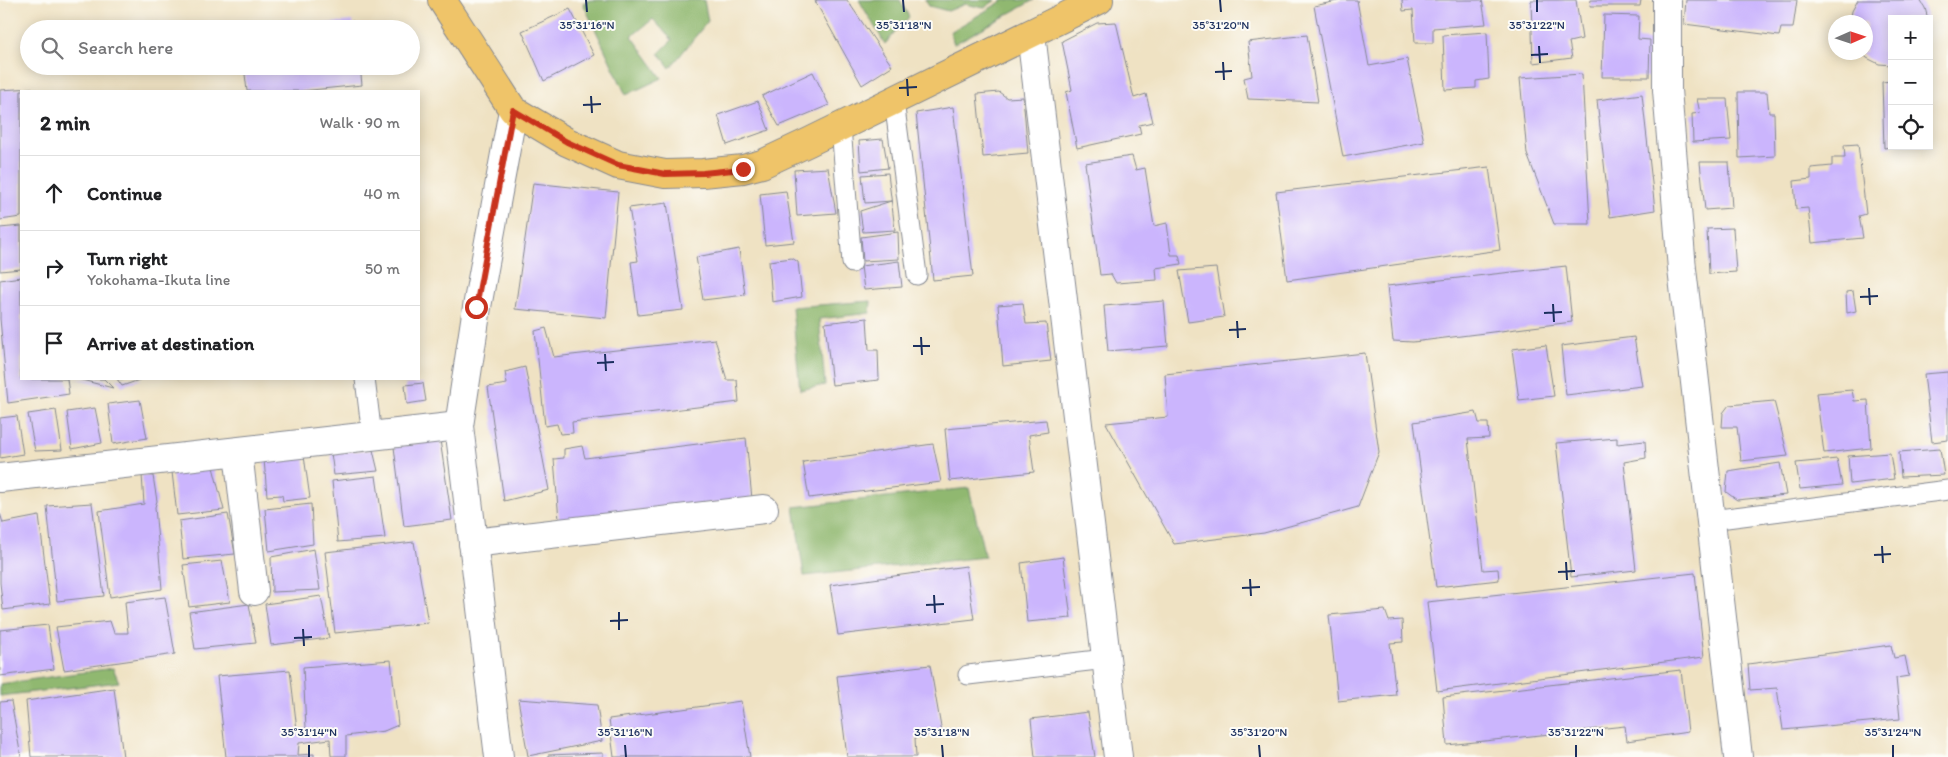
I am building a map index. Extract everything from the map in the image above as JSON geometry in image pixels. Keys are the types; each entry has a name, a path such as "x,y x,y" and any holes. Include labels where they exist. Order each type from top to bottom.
{"main road":[{"path":"442,0 513,110 567,142 618,165 665,174 743,169 762,164 1099,0"}],"street":[{"path":"1667,0 1667,90 1682,269 1738,757"},
{"path":"1031,34 1118,757"},
{"path":"499,757 459,426 476,307 513,110"},
{"path":"0,478 459,426"},
{"path":"238,452 254,591"},
{"path":"473,543 764,509"}],"lane":[{"path":"894,101 917,275"},
{"path":"840,127 852,263"},
{"path":"365,380 372,436"},
{"path":"1711,520 1948,490"},
{"path":"968,675 1106,659"}],"green space":[{"path":"590,0 704,0 708,21 670,68 659,53 672,40 653,19 632,36 662,78 626,95 583,3"},
{"path":"859,0 900,0 909,17 885,44"},
{"path":"925,0 996,0 984,8 965,4 948,11 929,6"},
{"path":"1004,0 1034,0 954,44 950,32"},
{"path":"871,301 870,313 819,319 825,385 800,390 792,307"},
{"path":"969,488 985,557 804,576 794,507"},
{"path":"113,668 119,682 0,696 0,684"}],"building":[{"path":"847,0 892,66 862,85 815,1"},
{"path":"1342,0 1357,0 1369,66 1407,59 1424,142 1343,157 1314,6"},
{"path":"1402,0 1482,0 1486,24 1433,28 1433,43 1415,43 1413,10 1403,11"},
{"path":"1531,0 1576,0 1582,39 1569,42 1572,58 1533,63"},
{"path":"1591,0 1641,0 1640,6 1590,6"},
{"path":"1686,0 1797,0 1793,28 1781,28 1779,36 1684,24"},
{"path":"1858,0 1920,0 1927,15 1888,15 1888,65 1879,64 1871,60 1873,60 1873,15 1851,15"},
{"path":"570,9 594,55 544,81 522,31"},
{"path":"1604,15 1639,16 1638,39 1650,40 1649,77 1602,77"},
{"path":"1116,22 1134,98 1146,94 1153,122 1139,125 1141,134 1077,148 1066,92 1072,90 1062,41 1097,23"},
{"path":"1487,32 1489,79 1476,81 1476,88 1445,90 1443,35"},
{"path":"1307,35 1318,102 1248,99 1244,78 1252,76 1248,42"},
{"path":"813,72 829,105 779,126 762,96"},
{"path":"1582,74 1590,224 1554,224 1527,154 1520,78"},
{"path":"245,75 361,75 362,85 311,90 247,90"},
{"path":"1888,81 1888,148 1884,148 1882,82"},
{"path":"32,88 32,90 20,90 20,217 0,220 0,90"},
{"path":"999,92 1007,98 1023,97 1028,153 983,157 977,94"},
{"path":"1738,92 1767,92 1769,113 1774,113 1775,156 1739,158"},
{"path":"1642,94 1655,210 1610,217 1597,100"},
{"path":"1697,99 1727,99 1731,140 1693,142 1692,114 1700,113"},
{"path":"758,101 769,130 727,145 718,115"},
{"path":"953,107 973,276 933,280 916,113"},
{"path":"883,139 888,168 861,171 859,141"},
{"path":"1858,144 1866,214 1859,216 1863,238 1812,243 1808,208 1796,209 1794,181 1811,179 1811,168 1832,166 1832,158 1845,158 1844,145"},
{"path":"1132,156 1136,170 1145,168 1154,226 1167,223 1171,255 1179,255 1181,264 1156,268 1157,280 1116,283 1111,274 1100,275 1085,163"},
{"path":"1700,162 1729,162 1732,208 1705,210"},
{"path":"1489,167 1500,250 1287,280 1276,192"},
{"path":"828,168 836,213 797,216 794,170"},
{"path":"888,173 895,230 863,232 860,211 891,201 865,203 862,175"},
{"path":"533,183 618,192 606,318 515,309"},
{"path":"786,191 794,242 765,245 760,194"},
{"path":"667,203 683,310 638,315 631,262 638,261 629,208"},
{"path":"20,226 20,269 0,271 0,228"},
{"path":"1733,228 1736,272 1709,274 1707,229"},
{"path":"898,232 899,259 863,261 861,237"},
{"path":"739,249 745,295 703,300 696,257"},
{"path":"792,258 798,262 802,297 772,302 769,261"},
{"path":"899,261 902,287 864,290 861,266"},
{"path":"1566,266 1572,322 1413,342 1393,341 1387,286"},
{"path":"1216,268 1224,317 1188,322 1179,271"},
{"path":"20,277 20,380 67,380 69,394 8,403 0,319 0,280"},
{"path":"1853,291 1856,311 1847,313 1846,292"},
{"path":"1164,301 1168,346 1108,351 1104,306"},
{"path":"1023,303 1026,324 1046,323 1051,361 1003,366 998,305"},
{"path":"867,318 869,350 878,350 879,380 832,385 825,323"},
{"path":"546,328 554,357 715,339 727,380 737,380 739,402 572,422 573,433 560,434 557,424 545,426 535,331"},
{"path":"1634,337 1642,386 1566,395 1561,346"},
{"path":"1546,345 1554,396 1519,400 1512,349"},
{"path":"1365,353 1379,452 1358,507 1264,533 1174,544 1106,423 1168,417 1165,374"},
{"path":"525,367 549,490 504,501 488,387 507,384 505,372"},
{"path":"1948,372 1948,440 1932,442 1924,374"},
{"path":"82,380 105,380 113,388"},
{"path":"118,380 139,380 122,386"},
{"path":"423,383 426,401 407,404 405,385"},
{"path":"1852,390 1854,401 1868,400 1871,448 1824,453 1816,393"},
{"path":"140,400 147,438 113,444 108,404"},
{"path":"1774,401 1788,456 1741,461 1737,427 1722,427 1723,413 1729,405"},
{"path":"95,408 102,443 72,449 67,412"},
{"path":"56,410 62,450 35,451 28,414"},
{"path":"1476,412 1479,423 1488,423 1489,438 1468,439 1483,570 1498,569 1499,580 1436,587 1414,422"},
{"path":"17,416 23,454 0,458 0,418"},
{"path":"1046,420 1048,432 1029,435 1034,472 950,481 945,429"},
{"path":"746,438 752,499 559,520 554,459 564,458 564,449 582,446 585,458"},
{"path":"1617,438 1617,444 1645,441 1646,458 1624,462 1636,570 1571,577 1556,443"},
{"path":"440,440 452,520 404,526 394,447"},
{"path":"933,444 941,482 809,498 803,462"},
{"path":"1940,449 1944,475 1901,477 1899,452"},
{"path":"373,450 378,471 334,475 331,453"},
{"path":"1890,453 1894,479 1850,484 1848,456"},
{"path":"304,456 310,498 283,501 282,495 267,496 264,459"},
{"path":"1837,459 1842,485 1800,489 1796,463"},
{"path":"1780,463 1786,495 1737,500 1726,492 1728,471"},
{"path":"213,467 224,510 177,515 172,472"},
{"path":"142,475 153,476 157,501 155,507 162,589 110,597 99,511 144,504"},
{"path":"376,476 385,538 338,542 332,481"},
{"path":"92,503 104,596 57,601 47,506"},
{"path":"311,504 313,544 269,551 265,509"},
{"path":"0,513 3,523 39,516 50,604 3,610 0,583"},
{"path":"228,514 235,554 183,559 179,521"},
{"path":"414,542 428,623 335,633 325,552"},
{"path":"314,549 320,590 272,592 271,557"},
{"path":"1063,557 1071,618 1027,622 1021,563"},
{"path":"222,561 230,602 189,607 183,565"},
{"path":"966,566 974,619 838,635 830,585"},
{"path":"1695,573 1704,657 1437,691 1427,602"},
{"path":"321,596 329,638 271,645 265,604"},
{"path":"165,597 175,654 64,670 56,627 110,621 114,633 128,633 125,602"},
{"path":"249,604 256,643 195,649 189,612"},
{"path":"1385,610 1389,621 1402,620 1403,642 1390,643 1396,695 1338,701 1329,615"},
{"path":"48,625 54,669 0,676 0,630"},
{"path":"1891,645 1894,658 1905,656 1909,676 1896,678 1900,719 1783,730 1777,688 1750,690 1748,664"},
{"path":"391,660 398,725 384,731 346,736 346,756 331,756 330,739 299,743 298,755 314,754 314,757 226,757 217,676 290,670 297,730 306,728 303,667"},
{"path":"930,665 942,733 915,738 916,757 847,757 837,676"},
{"path":"1681,670 1688,732 1627,741 1625,726 1447,745 1443,697"},
{"path":"114,688 123,757 31,757 26,701"},
{"path":"518,699 597,705 602,741 528,756"},
{"path":"11,701 21,757 0,757 0,702"},
{"path":"741,701 750,757 614,757 609,719"},
{"path":"1088,712 1095,757 1035,757 1031,719"},
{"path":"603,753 603,757 548,757 548,755"}],"route":[{"path":"476,307 513,110 567,142 618,165 665,174 743,169"}]}
